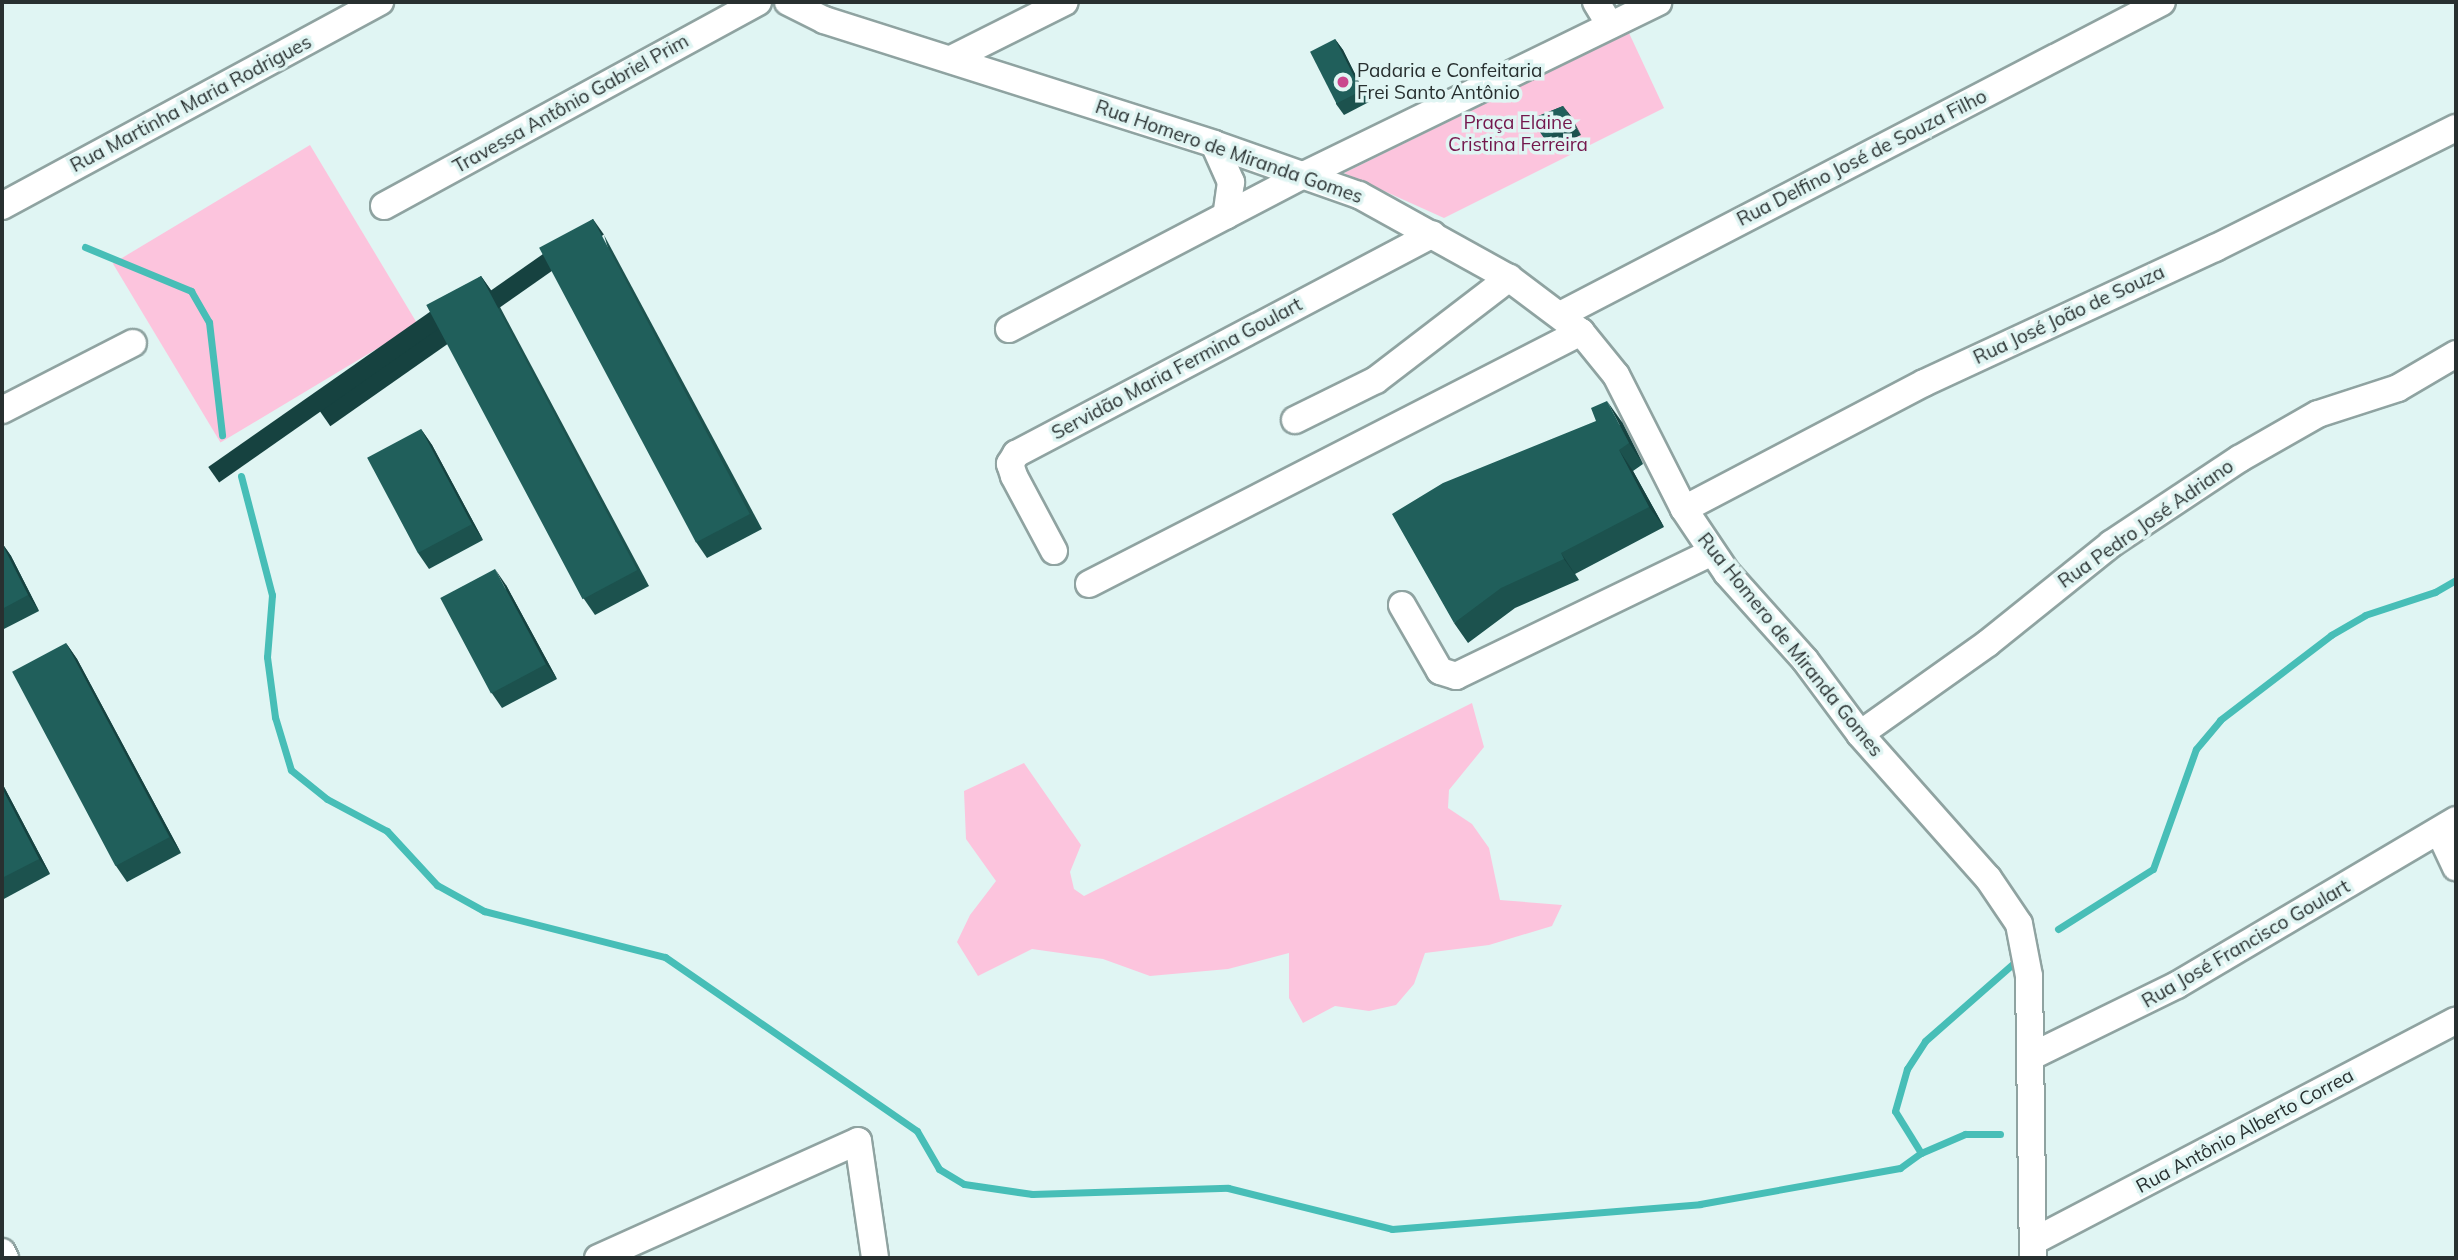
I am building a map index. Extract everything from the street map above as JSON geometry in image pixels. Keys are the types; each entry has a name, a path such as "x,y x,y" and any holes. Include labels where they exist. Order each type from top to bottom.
{"street":[{"name":"Rua Martinha Maria Rodrigues","path":"2,206 380,2"},
{"name":"Travessa Antônio Gabriel Prim","path":"384,206 758,2"},
{"name":"Rua Homero de Miranda Gomes","path":"788,2 824,20 1306,174 1433,234 1509,278 1572,323 1600,352 1632,403 1684,509 1712,552 1805,660 1860,734 1988,878 2019,924 2029,976 2033,1250"},
{"path":"951,59 1065,2"},
{"path":"1596,2 1610,25"},
{"path":"1009,329 1306,174 1658,2"},
{"name":"Rua Delfino José de Souza Filho","path":"1089,584 2162,2"},
{"name":"Rua José João de Souza","path":"1684,509 1924,383 2227,243 2456,128"},
{"path":"1214,144 1231,182 1226,216"},
{"name":"Servidão Maria Fermina Goulart","path":"1054,551 1014,476 1010,464 1016,454 1433,234"},
{"path":"1295,420 1376,380 1509,278"},
{"path":"2,410 133,343"},
{"name":"Rua Pedro José Adriano","path":"1860,734 1988,643 2111,544 2239,460 2318,414 2398,388 2456,354"},
{"path":"1402,605 1440,671 1456,676 1712,552"},
{"path":"2448,826 2456,866"},
{"name":"Rua José Francisco Goulart","path":"2030,1057 2177,985 2448,826"},
{"name":"Rua Antônio Alberto Correa","path":"2033,1250 2456,1020"},
{"path":"598,1258 858,1141 875,1258"},
{"path":"2,1252 5,1258"}],"green space":[{"name":"Praça Elaine Cristina Ferreira","path":"1629,33 1664,108 1444,218 1344,173"},
{"path":"310,145 418,324 220,443 113,263"},
{"path":"1472,703 1484,747 1449,790 1448,808 1472,824 1489,848 1500,900 1562,905 1552,926 1489,945 1425,953 1414,984 1396,1005 1369,1011 1335,1006 1303,1023 1289,998 1289,953 1228,969 1150,976 1103,959 1032,949 978,976 957,942 970,915 996,881 966,839 964,791 1024,763 1081,845 1070,872 1074,889 1084,896"}],"building":[{"name":"Padaria e Confeitaria Frei Santo Antônio","path":"1335,39 1361,91 1336,103 1310,52"},
{"path":"1563,106 1574,124 1544,138 1531,119"},
{"path":"593,219 750,514 696,543 539,248"},
{"path":"481,276 637,570 583,599 426,305"},
{"path":"1607,401 1629,443 1619,450 1649,507 1561,553 1564,559 1501,588 1454,623 1392,514 1443,483 1596,421 1591,408"},
{"path":"421,429 472,524 418,553 367,458"},
{"path":"2,544 28,595 2,609"},
{"path":"495,569 546,664 491,693 440,598"},
{"path":"66,643 169,837 115,866 12,672"},
{"path":"2,788 39,859 2,878"}],"waterway":[{"path":"85,247 191,291 209,322 222,435"},
{"path":"241,476 272,595 267,657 275,717 291,770 327,799 387,831 437,885 484,911 665,957 917,1131 939,1169 964,1184 1032,1194 1228,1188 1392,1229 1700,1204 1900,1168 1921,1153 1965,1134 2000,1134"},
{"path":"2058,929 2153,869 2196,749 2220,720 2331,635 2365,615 2435,592 2456,580"},
{"path":"1921,1153 1895,1111 1907,1069 1925,1041 2016,961"}],"place":[{"name":"Padaria e Confeitaria Frei Santo Antônio","path":"1343,82"}]}
